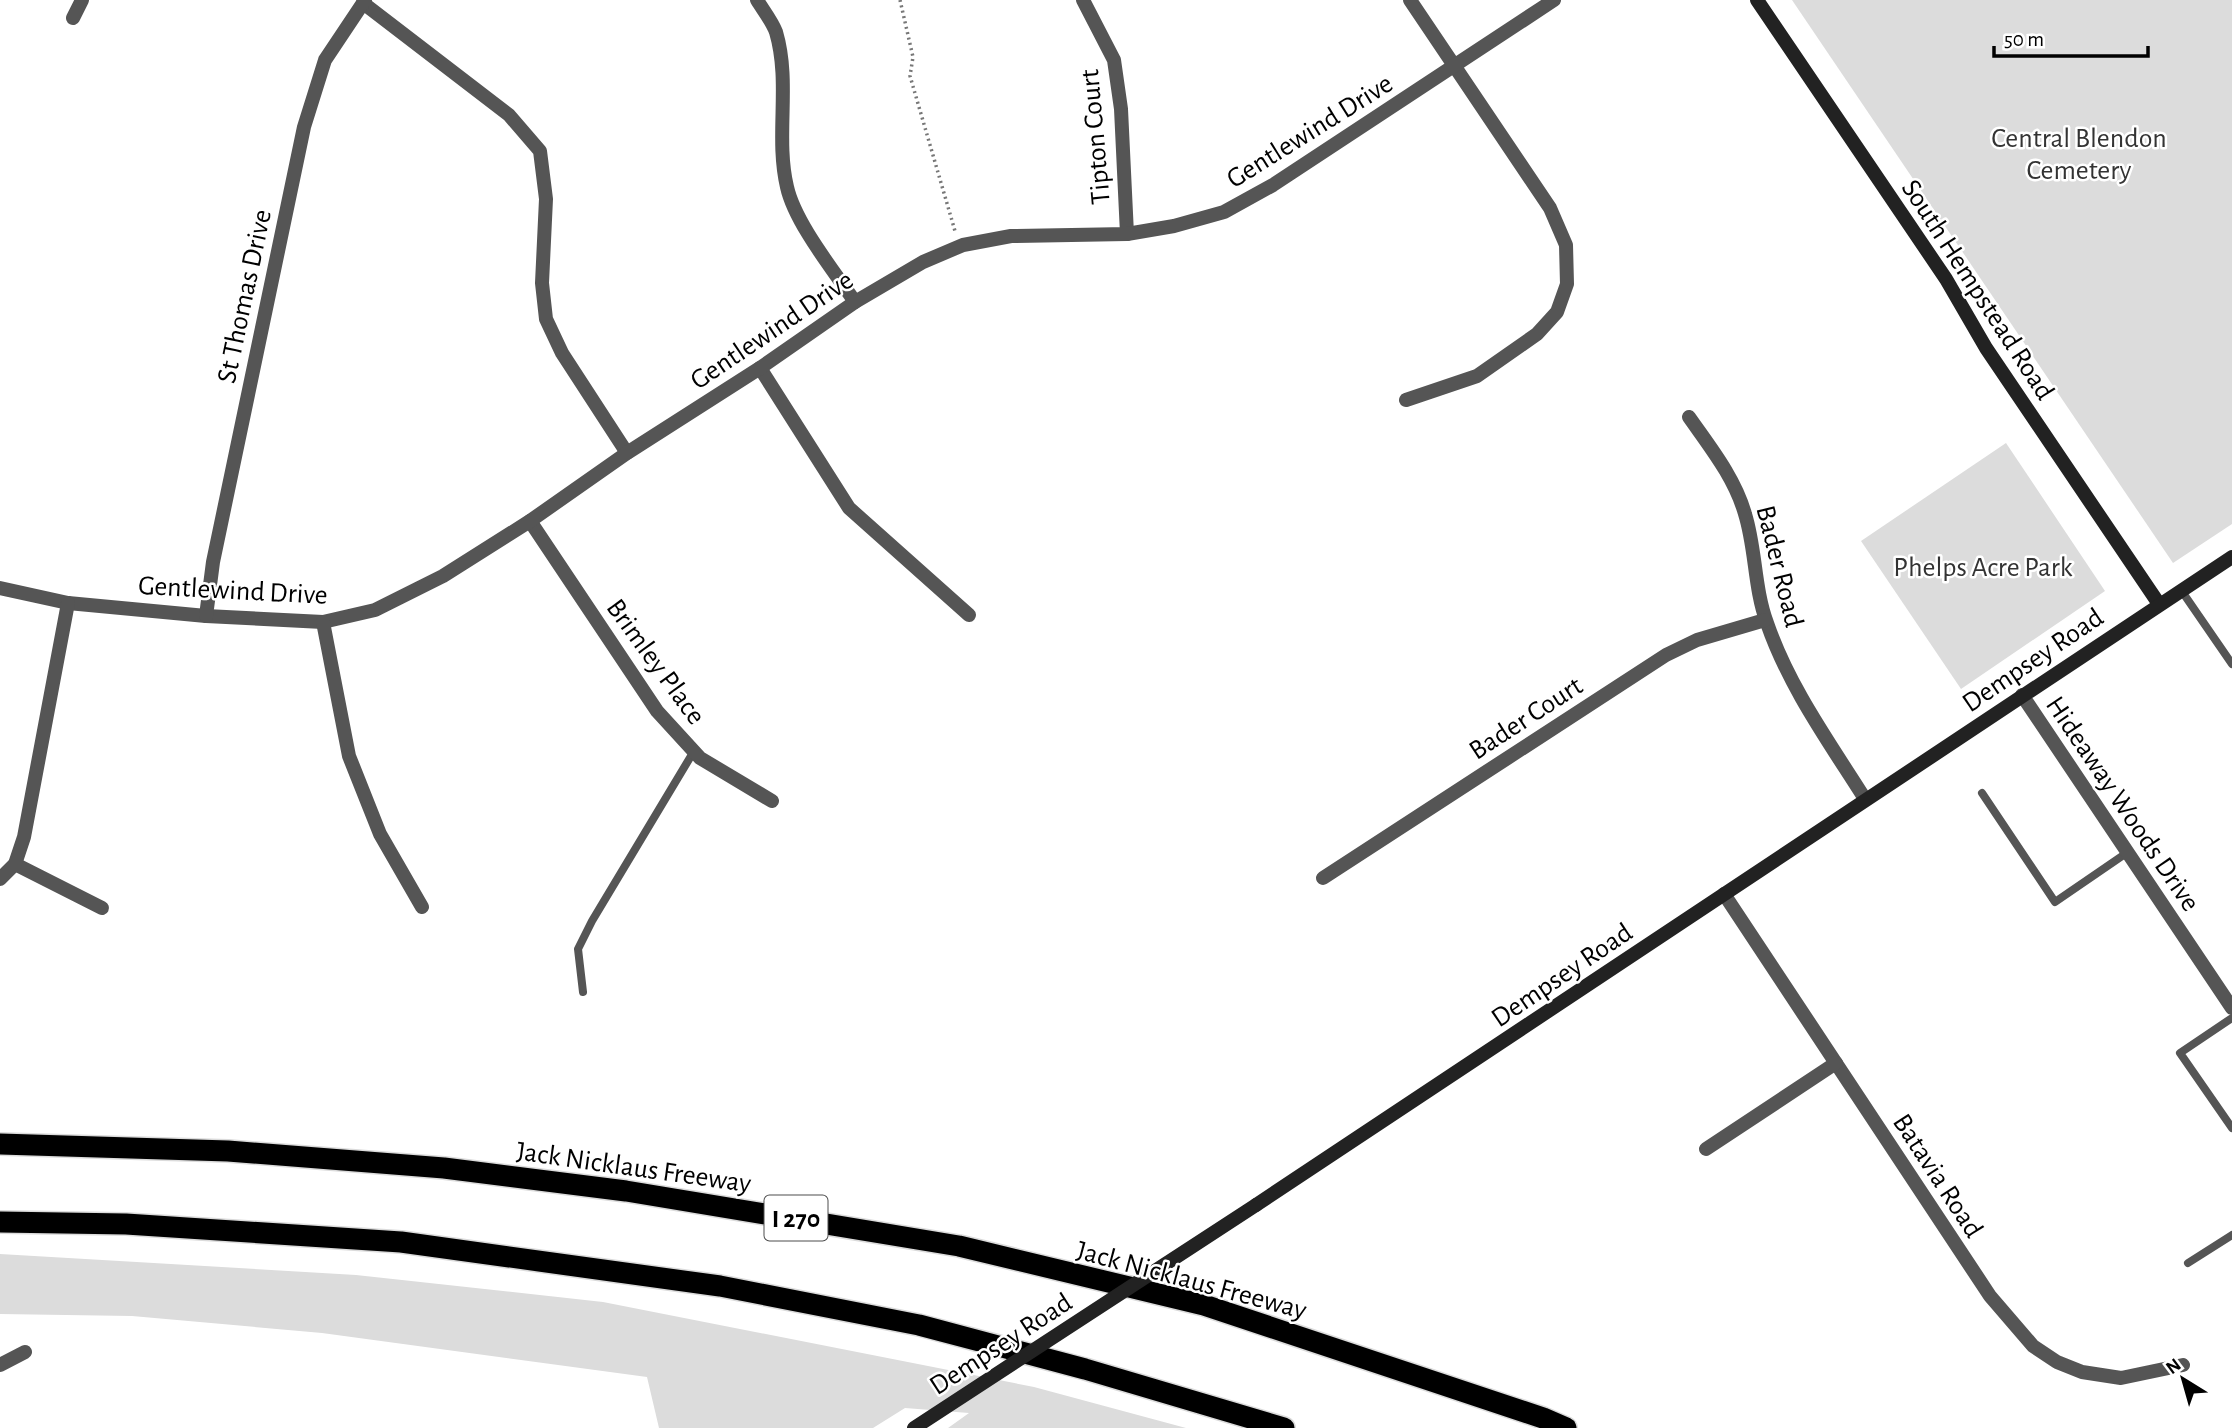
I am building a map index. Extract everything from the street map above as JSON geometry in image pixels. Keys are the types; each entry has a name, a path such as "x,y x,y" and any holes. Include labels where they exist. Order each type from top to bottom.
{"highway":[{"name":"Jack Nicklaus Freeway","path":"0,1144 228,1151 444,1168 626,1191 959,1246 1204,1305 1566,1428"},
{"path":"0,1222 126,1224 401,1242 720,1286 919,1325 1085,1369 1284,1428"}],"main road":[{"name":"South Hempstead Road","path":"1757,0 1946,279 1986,348 2159,604"},
{"name":"Dempsey Road","path":"914,1428 1256,1205 2232,557"}],"street":[{"path":"73,18 82,0"},
{"path":"757,0 775,31 783,73 783,149 787,188 803,223 855,302"},
{"name":"Tipton Court","path":"1083,0 1114,60 1121,109 1127,234"},
{"path":"1406,400 1477,376 1537,334 1557,312 1567,284 1566,245 1550,208 1410,0"},
{"name":"Gentlewind Drive","path":"0,588 68,603 206,616 323,622 375,610 443,576 530,521 627,453 760,368 855,302 923,262 963,245 1011,236 1127,234 1174,226 1224,212 1273,185 1554,0"},
{"path":"364,1 509,115 540,151 546,199 542,283 546,319 562,353 627,453"},
{"name":"St Thomas Drive","path":"206,616 213,562 304,127 325,60 364,1"},
{"path":"760,368 849,508 969,615"},
{"name":"Bader Road","path":"1689,417 1726,472 1745,513 1765,620 1782,661 1803,702 1865,799"},
{"name":"Brimley Place","path":"530,521 657,711 700,758 772,801"},
{"path":"0,879 15,864 24,837 68,603"},
{"name":"Bader Court","path":"1323,878 1666,655 1698,640 1765,620"},
{"path":"323,622 349,756 380,834 422,907"},
{"name":"Hideaway Woods Drive","path":"2022,695 2232,1008"},
{"path":"15,864 103,908"},
{"name":"Batavia Road","path":"1724,894 1990,1296 2033,1346 2057,1363 2082,1372 2121,1378 2183,1365"},
{"path":"1706,1149 1836,1063"},
{"path":"0,1365 25,1352"}],"lane":[{"path":"2181,590 2232,664"},
{"path":"583,992 578,949 694,751"},
{"path":"1982,793 2055,902 2128,852"},
{"path":"2232,1018 2180,1054 2232,1128"},
{"path":"2188,1263 2232,1235"}],"path":[{"path":"900,0 913,57 910,76 953,228 963,245"}],"green space":[{"name":"Central Blendon Cemetery","path":"1792,0 2232,0 2232,524 2173,563"},
{"name":"Phelps Acre Park","path":"2006,443 2105,591 1961,689 1861,541"},
{"path":"0,1254 356,1275 603,1302 1034,1387 1186,1428 948,1428 969,1413 905,1408 873,1428 659,1428 647,1377 322,1333 132,1316 0,1314"}]}
